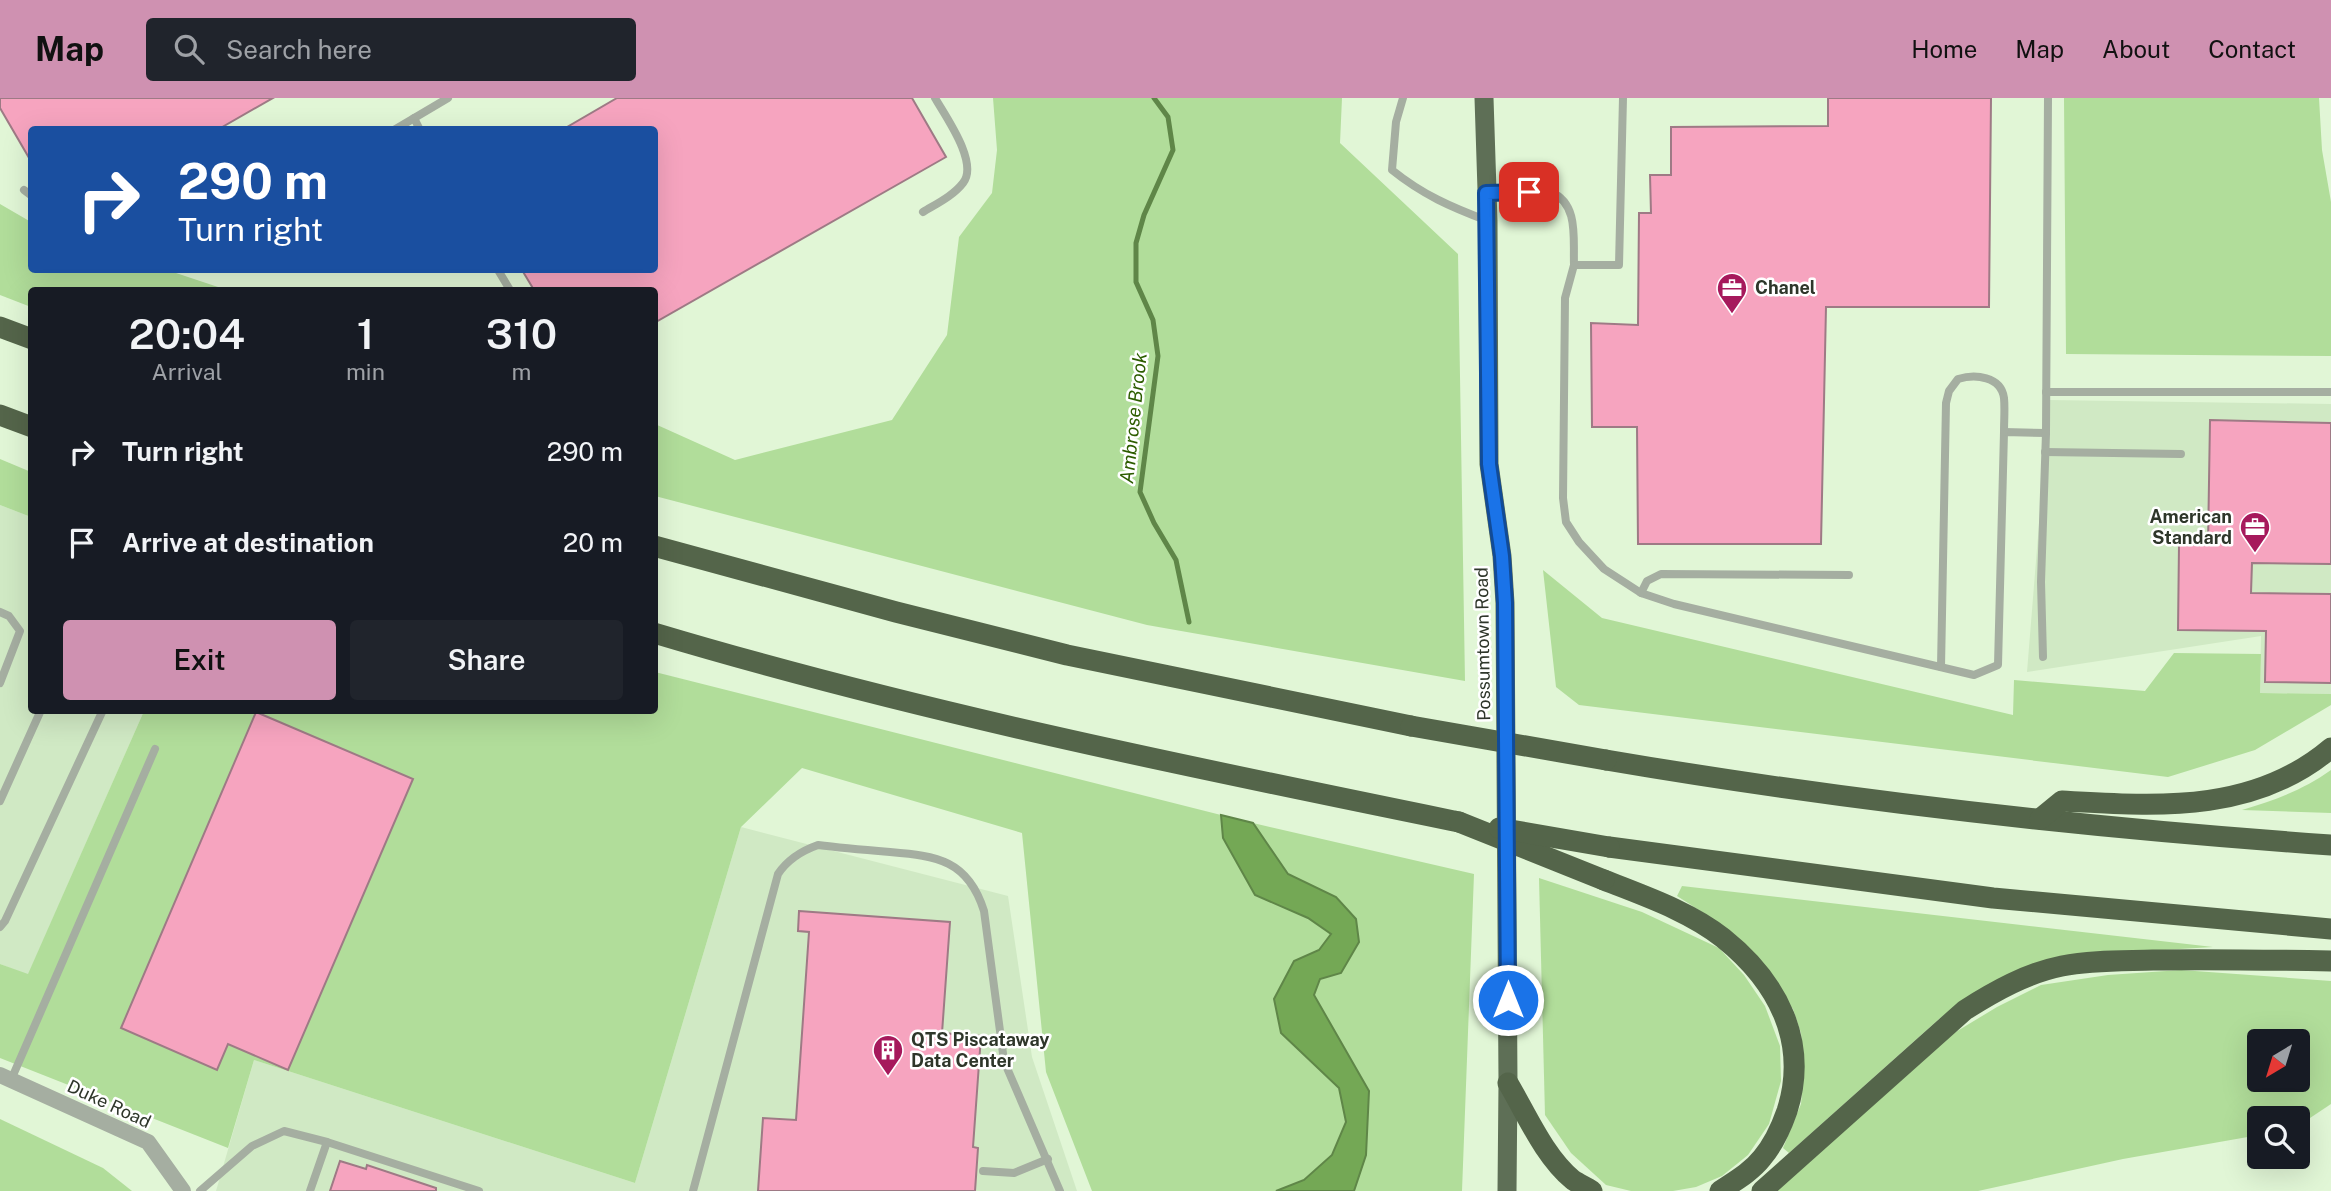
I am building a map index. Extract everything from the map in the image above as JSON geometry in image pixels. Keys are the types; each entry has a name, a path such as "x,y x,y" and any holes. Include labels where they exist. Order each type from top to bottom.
{"highway":[{"name":"Possumtown Road","path":"1486,102 1489,464 1502,556 1505,603 1507,1191"},
{"path":"0,327 28,338"},
{"path":"0,415 28,426"},
{"path":"658,547 882,609 1054,652 1410,726 1736,782 2040,819 2331,845"},
{"path":"658,634 831,681 1124,753 1459,821 1609,847 1993,898 2331,929"},
{"path":"2040,819 2062,801 2150,805 2236,797 2284,778 2315,761 2331,748"},
{"path":"1459,821 1693,919 1722,937 1744,957 1763,980 1777,1000 1793,1040 1796,1066 1790,1100 1775,1141 1761,1160 1720,1191"},
{"path":"1762,1191 1965,1010 2022,979 2062,966 2112,961 2331,961"},
{"path":"1508,1083 1552,1155 1573,1180 1592,1191"}],"street":[{"name":"Duke Road","path":"5,1078 148,1142 183,1191"}],"lane":[{"path":"401,126 448,98"},
{"path":"923,212 954,192 965,181 968,171 962,148 935,98"},
{"path":"1403,98 1396,122 1392,170 1437,201 1488,221"},
{"path":"1574,265 1619,265 1623,98"},
{"path":"2043,657 2041,569 2046,433 2048,98"},
{"path":"414,118 418,126"},
{"path":"24,190 28,193"},
{"path":"1486,193 1550,192 1563,199 1572,212 1574,265 1565,298 1563,498 1566,522 1578,542 1604,569 1641,593 1674,604 1941,667 1975,675 1998,665 2004,432 2004,395 1998,386 1992,380 1980,376 1958,379 1949,391 1946,403 1941,667"},
{"path":"2046,392 2331,392"},
{"path":"2004,432 2046,433"},
{"path":"2045,452 2181,454"},
{"path":"1641,593 1647,582 1661,574 1849,575"},
{"path":"0,612 9,616 20,631 3,669 0,683"},
{"path":"0,801 39,714"},
{"path":"0,927 101,714"},
{"path":"5,1078 155,749"},
{"path":"693,1191 778,874 786,862 818,845 932,856 967,877 979,894 984,911 1004,1061 1060,1191"},
{"path":"200,1191 252,1146 284,1131 327,1142 479,1191"},
{"path":"310,1191 327,1142"},
{"path":"983,1171 1014,1173 1048,1159"}],"shaded area":[{"path":"993,98 1342,98 1340,143 1458,254 1465,681 1147,625 658,497 658,425 735,460 892,420 947,335 959,237 992,193 997,150"},
{"path":"2064,98 2319,98 2322,150 2331,202 2331,356 2066,354"},
{"path":"0,204 28,220 28,273 176,273 218,287 28,287 28,306 0,295"},
{"path":"2049,400 2331,404 2331,694 2260,693 2261,636 2027,672"},
{"path":"0,459 28,471 28,516 0,505"},
{"path":"0,505 28,516 28,714 143,714 28,975 0,964"},
{"path":"1543,570 1602,618 2013,715 2014,680 2145,691 2174,653 2261,654 2260,693 2331,694 2331,705 2255,750 2168,777 1579,705 1556,687"},
{"path":"658,673 1221,815 1224,838 1255,895 1308,918 1331,934 1319,950 1294,961 1281,1033 1339,1088 1346,1122 1332,1155 1304,1180 1276,1191 1092,1191 1046,1072 1022,833 802,768 741,827 635,1183 254,1060 228,1148 0,1058 0,964 28,974 143,714 658,714"},
{"path":"2331,770 2331,813 2242,810 2288,794"},
{"path":"1221,815 1253,823 1288,874 1336,897 1356,919 1359,942 1341,973 1320,979 1314,995 1369,1091 1366,1155 1354,1191 1276,1191 1304,1180 1332,1155 1346,1122 1339,1088 1281,1033 1274,999 1294,961 1319,950 1331,934 1308,918 1255,895 1223,838"},
{"path":"1253,823 1474,874 1462,1191 1354,1191 1366,1155 1369,1091 1314,995 1320,979 1341,972 1336,897 1288,874"},
{"path":"741,827 1008,896 1032,1057 1077,1191 216,1191 254,1060 635,1183"},
{"path":"1539,878 1642,912 1719,948 1744,975 1765,1006 1780,1046 1781,1081 1769,1124 1748,1155 1722,1176 1696,1187 1673,1191 1631,1191 1606,1185 1571,1153 1545,1115"},
{"path":"1682,886 2213,947 2130,952 1962,1001 1789,1153 1783,1148 1801,1104 1804,1070 1801,1033 1793,1009 1716,921 1677,896"},
{"path":"2181,970 2331,981 2331,1104 2310,1118 2310,1106 2247,1106 2247,1137 2123,1159 1978,1191 1777,1191 1954,1033 2041,985 2108,975"},
{"path":"0,1119 103,1168 132,1191 0,1191"}],"building":[{"path":"0,98 273,98 224,126 28,126 28,156 0,108"},
{"path":"617,98 912,98 946,157 658,321 658,287 532,287 524,273 658,273 658,126 569,126"},
{"name":"Chanel","path":"1828,98 1991,98 1989,307 1826,307 1821,544 1638,544 1637,427 1592,427 1591,323 1638,325 1639,213 1651,213 1650,175 1671,175 1671,127 1828,126"},
{"name":"American Standard","path":"2210,420 2331,423 2331,564 2252,563 2251,593 2331,594 2331,683 2265,682 2266,631 2178,630 2179,545 2208,545"},
{"path":"255,714 261,714 413,779 288,1070 228,1044 217,1070 121,1028"},
{"name":"QTS Piscataway Data Center","path":"799,911 950,922 942,1033 981,1036 973,1147 978,1148 975,1191 758,1191 763,1118 796,1120 809,932 798,931"},
{"path":"340,1161 366,1169 367,1165 436,1188 436,1191 330,1191"}],"waterway":[{"name":"Ambrose Brook","path":"1154,98 1168,117 1173,150 1144,215 1136,243 1136,282 1153,320 1158,356 1140,492 1154,523 1176,560 1189,622"}],"place":[{"name":"Chanel","path":"1732,315"},
{"name":"American Standard","path":"2255,554"},
{"name":"QTS Piscataway Data Center","path":"888,1077"}],"route":[{"path":"1508,1000 1505,603 1502,556 1489,464 1486,193 1529,192"}]}
